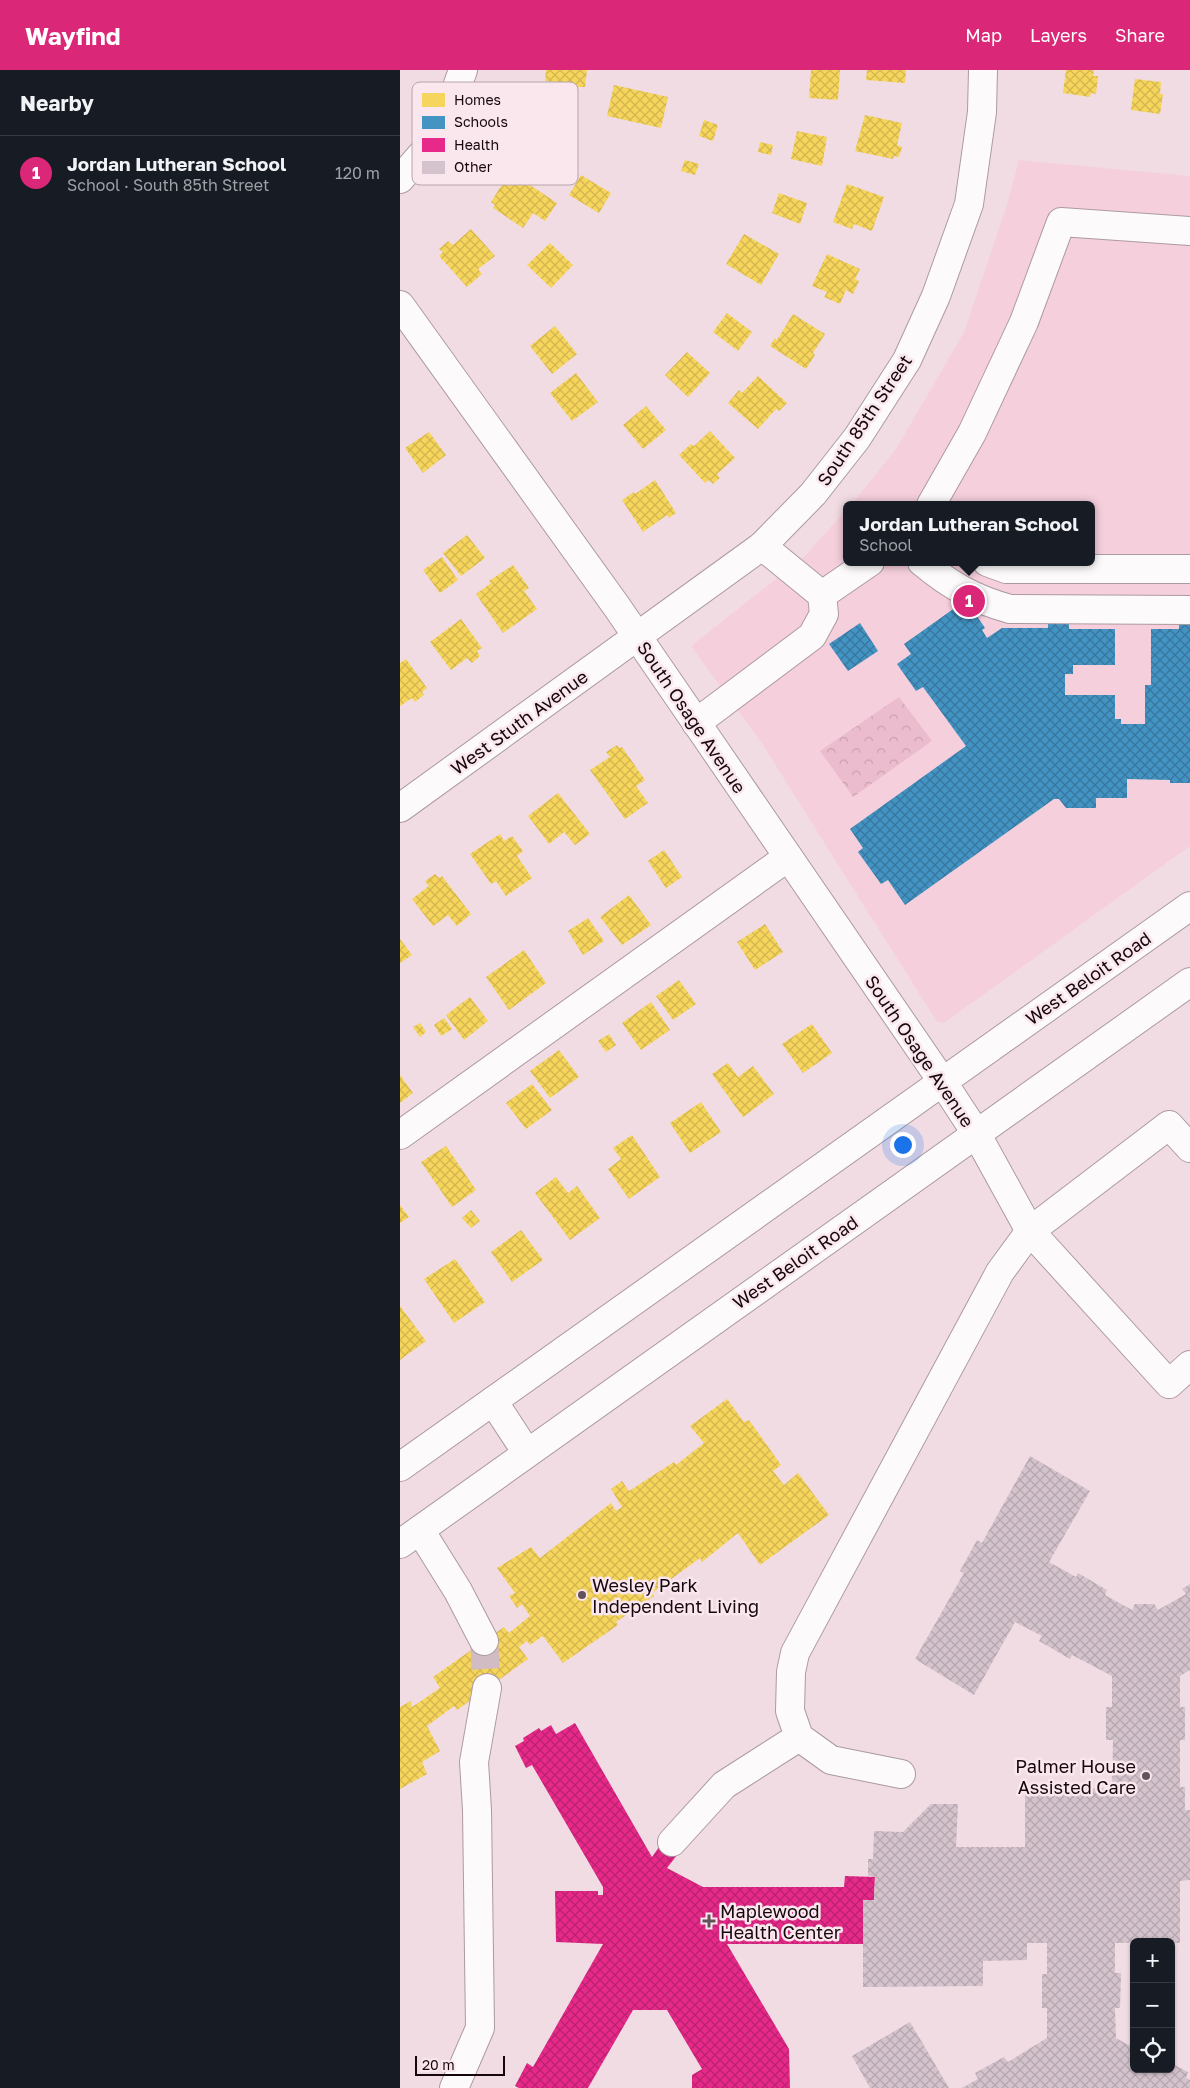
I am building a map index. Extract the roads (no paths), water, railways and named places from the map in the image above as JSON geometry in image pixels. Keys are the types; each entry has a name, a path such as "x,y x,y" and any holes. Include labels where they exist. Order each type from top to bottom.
{"street":[{"path":"459,82 463,70"},
{"name":"South 85th Street","path":"637,636 762,546 813,494 857,438 908,360 936,296 969,204 982,112 983,70"},
{"path":"400,179 412,166"},
{"path":"933,501 972,433 1024,322 1061,222 1190,230"},
{"name":"South Osage Avenue","path":"400,305 637,636 942,1081 976,1133 1030,1231 1170,1384 1190,1365"},
{"path":"696,723 812,636 824,614 822,596 762,546"},
{"path":"822,596 864,566"},
{"path":"927,566 946,582 985,602 1010,609 1190,610"},
{"path":"998,566 1006,569 1190,569"},
{"name":"West Stuth Avenue","path":"400,808 637,636"},
{"path":"400,1135 788,857"},
{"name":"West Beloit Road","path":"400,1467 1190,906"},
{"name":"West Beloit Road","path":"410,1537 1190,982"},
{"path":"901,1774 832,1760 799,1737 790,1711 791,1672 794,1653 1000,1272 1030,1231 1170,1125 1190,1148"},
{"path":"493,1401 527,1453"},
{"path":"410,1537 458,1591 484,1641"},
{"path":"454,2088 480,2028 477,1810 474,1762 487,1688"},
{"path":"672,1842 724,1785 799,1737"}],"tunnel":[{"path":"484,1641 487,1688"}],"place":[{"name":"Jordan Lutheran School","path":"969,601"},
{"name":"Wesley Park Independent Living","path":"582,1595"},
{"name":"Palmer House Assisted Care","path":"1146,1776"},
{"name":"Maplewood Health Center","path":"709,1921"}]}
